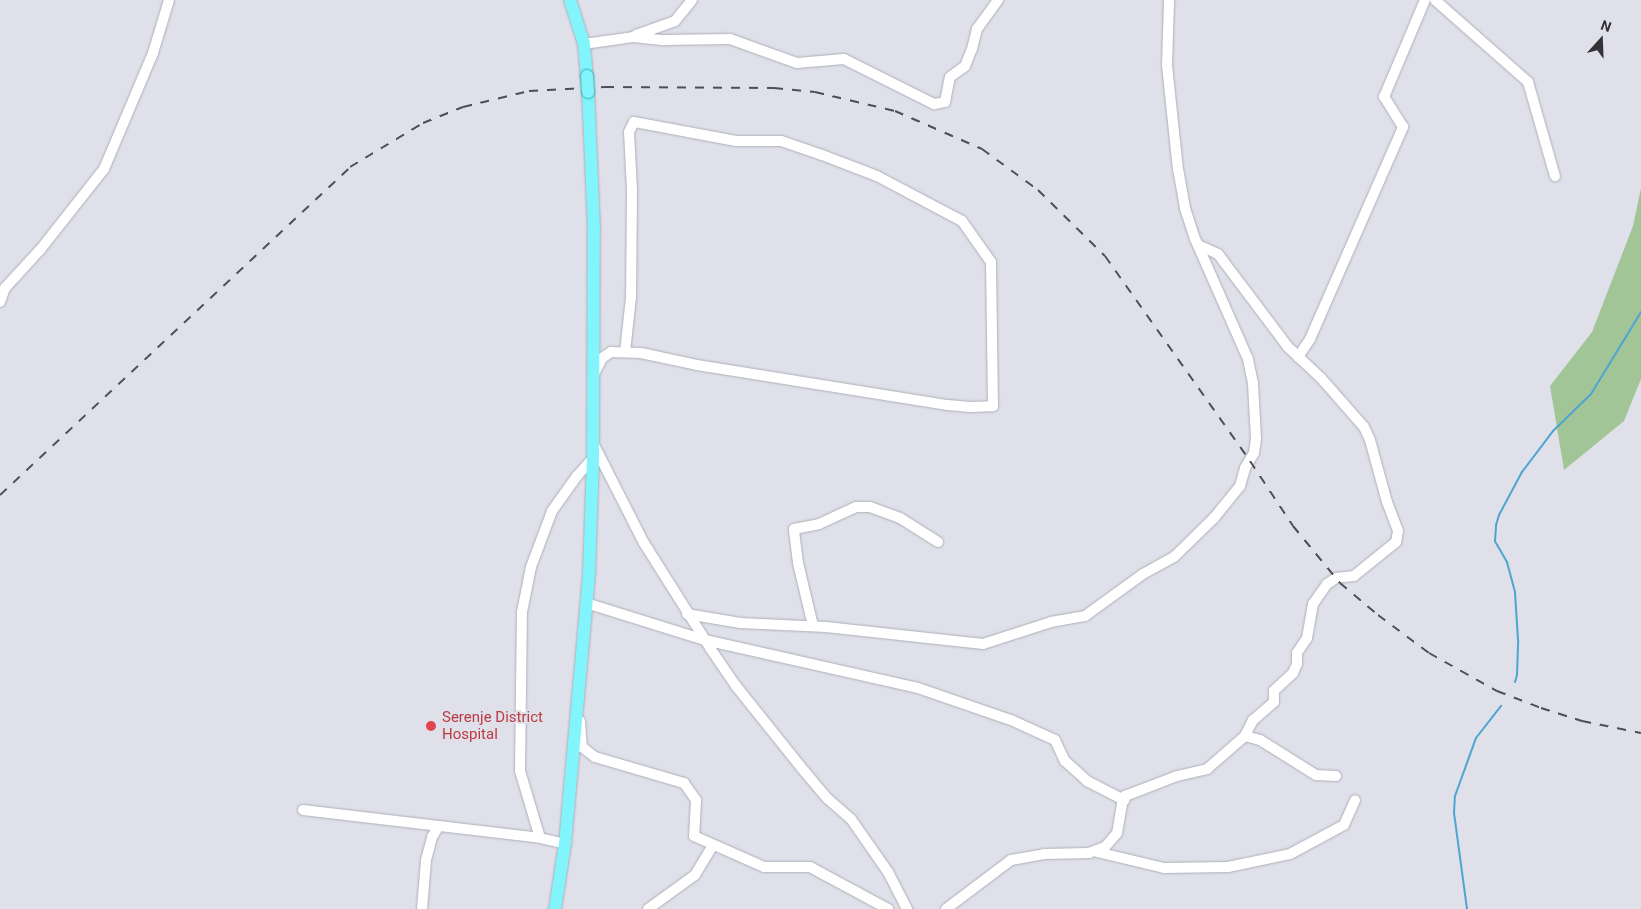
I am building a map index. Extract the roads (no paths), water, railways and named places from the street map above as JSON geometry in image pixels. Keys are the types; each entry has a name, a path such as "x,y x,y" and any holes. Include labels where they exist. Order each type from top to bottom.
{"main road":[{"path":"555,909 565,844 586,603 593,458 594,228 588,92 584,44 570,0"}],"street":[{"path":"0,302 2,288 40,250 104,169 153,53 169,0"},
{"path":"584,44 633,37 675,21 692,0"},
{"path":"633,37 664,40 730,39 797,63 844,59 934,104 945,102 950,76 964,66 972,49 977,29 998,0"},
{"path":"687,614 740,623 813,626 983,644 1051,622 1085,616 1143,574 1174,557 1214,518 1240,486 1246,468 1254,453 1257,422 1248,359 1198,245 1185,208 1178,170 1167,65 1169,0"},
{"path":"1298,357 1310,339 1403,127 1384,97 1425,0"},
{"path":"1435,0 1528,82 1555,176"},
{"path":"592,379 602,358 611,352 625,352 948,405 970,407 993,406 991,262 962,221 876,176 781,142 736,141 634,122 629,132 632,198 630,297 625,352"},
{"path":"1097,852 1106,847 1117,833 1126,796 1137,790 1177,776 1207,770 1245,736 1253,720 1274,702 1274,691 1293,673 1297,664 1297,653 1306,638 1314,604 1327,584 1336,578 1354,576 1396,542 1398,531 1387,502 1370,440 1364,427 1321,378 1298,357 1218,254 1198,245"},
{"path":"593,444 644,542 704,640 736,686 805,772 828,799 851,819 888,872 907,909"},
{"path":"540,838 520,771 522,612 531,567 552,511 577,476 593,458"},
{"path":"813,626 798,563 794,528 819,524 856,507 870,507 900,518 938,542"},
{"path":"586,603 704,640 918,688 1011,720 1055,740 1065,761 1088,781 1124,800"},
{"path":"578,695 582,747 595,756 684,783 696,800 694,836 764,867 810,867 888,909"},
{"path":"1245,736 1260,740 1316,775 1336,776"},
{"path":"946,909 1012,860 1044,854 1097,852 1164,868 1228,867 1290,854 1344,825 1355,800"},
{"path":"303,810 540,838 565,844"},
{"path":"422,909 426,860 432,837 439,826"},
{"path":"648,909 695,875 713,846"}],"waterway":[{"path":"1515,682 1518,640 1515,592 1507,562 1495,541 1499,515 1522,472 1553,431 1591,394 1641,312"},
{"path":"1467,909 1454,813 1455,796 1476,738 1501,706"}],"railway":[{"path":"0,495 350,167 423,123 463,107 529,91 605,87 774,88 815,92 895,111 982,149 1038,190 1105,256 1250,461 1293,526 1340,583 1378,615 1429,653 1497,691 1582,721 1641,733"}],"place":[{"name":"Serenje District Hospital","path":"431,726"}]}
